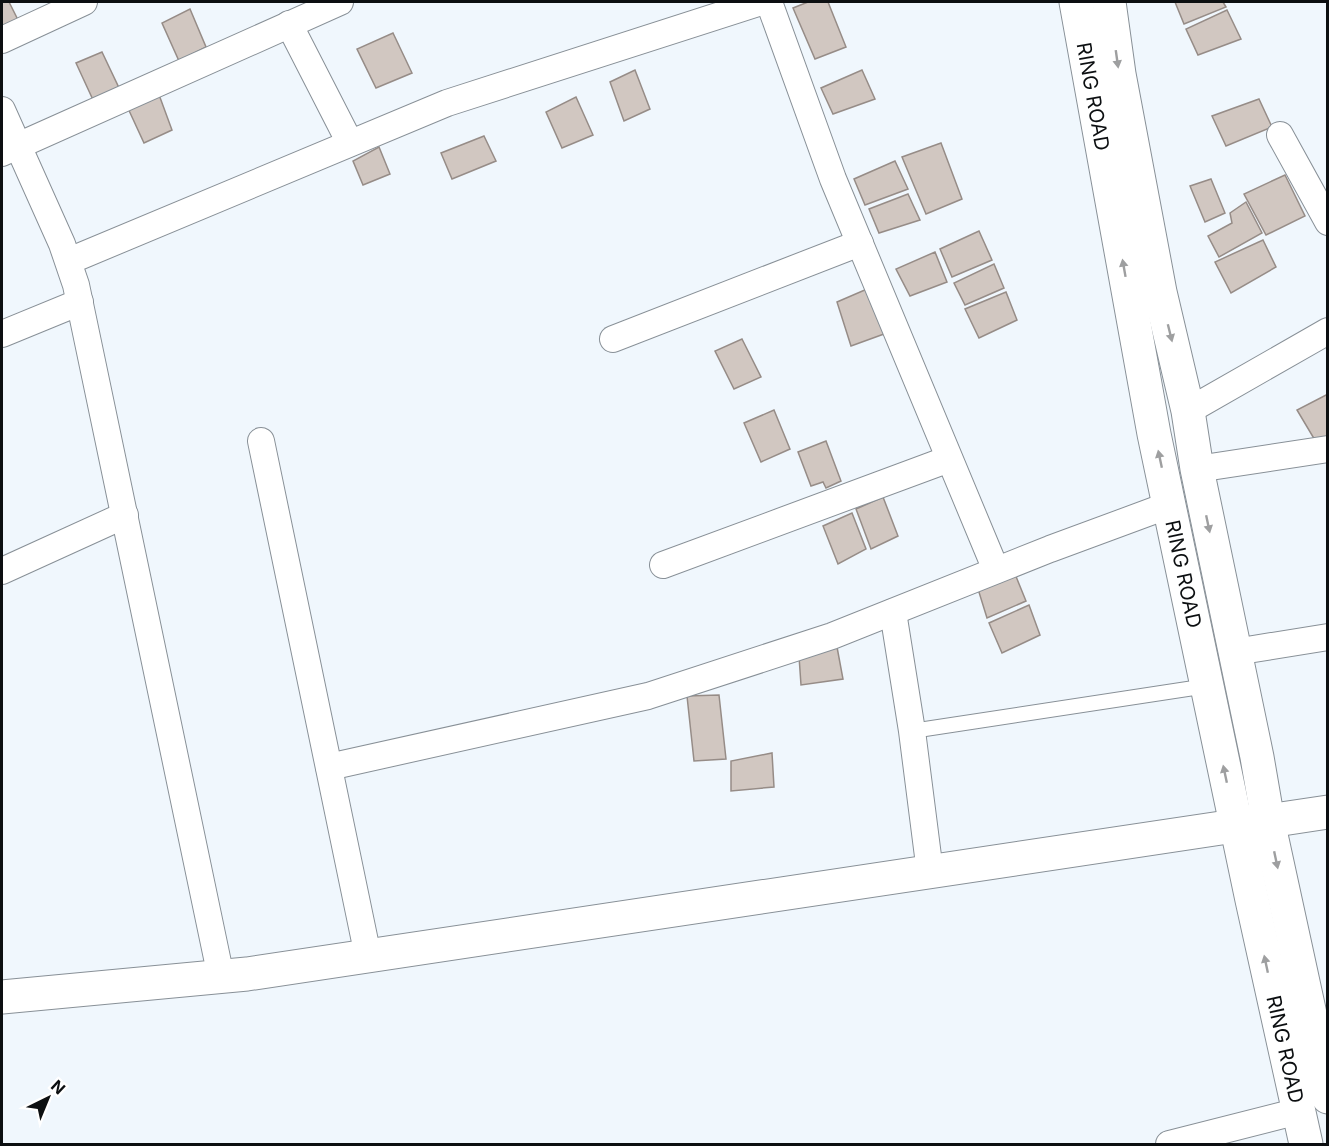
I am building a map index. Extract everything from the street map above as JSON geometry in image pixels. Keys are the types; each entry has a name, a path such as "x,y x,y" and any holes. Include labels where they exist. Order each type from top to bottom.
{"main road":[{"name":"RING ROAD","path":"1076,2 1154,434 1236,826 1306,1144"},
{"name":"RING ROAD","path":"1109,2 1119,74 1158,281 1188,411 1197,470 1268,821 1328,1097"},
{"path":"2,997 221,977 1328,812"}],"street":[{"path":"2,40 84,2"},
{"path":"10,149 340,2"},
{"path":"69,261 447,103 725,7 761,2"},
{"path":"769,2 833,179 996,570"},
{"path":"289,24 350,143"},
{"path":"2,110 10,149 69,261 80,302 221,977"},
{"path":"1280,135 1328,222"},
{"path":"613,339 860,243"},
{"path":"2,334 80,302"},
{"path":"1188,411 1328,331"},
{"path":"261,441 368,956"},
{"path":"1197,470 1328,449"},
{"path":"663,565 949,459"},
{"path":"329,767 648,696 832,636 996,570 1169,505"},
{"path":"2,571 125,515"},
{"path":"893,612 912,731 930,872"},
{"path":"1235,652 1328,637"},
{"path":"1169,1144 1299,1111"}],"lane":[{"path":"912,731 1207,686"}],"building":[{"path":"2,2 9,2 19,22 2,31"},
{"path":"808,2 828,2 846,47 815,59 793,8"},
{"path":"1175,2 1223,2 1226,7 1184,24"},
{"path":"190,9 206,47 179,61 162,23"},
{"path":"1227,10 1241,39 1198,55 1186,29"},
{"path":"393,33 412,73 376,88 357,49"},
{"path":"102,52 120,90 94,102 76,63"},
{"path":"635,70 650,109 624,121 610,82"},
{"path":"862,70 875,99 833,114 821,88"},
{"path":"158,92 172,130 144,143 126,104"},
{"path":"576,97 593,135 562,148 546,112"},
{"path":"1259,99 1272,127 1226,146 1212,116"},
{"path":"484,136 496,161 452,179 441,153"},
{"path":"941,143 962,199 926,214 902,157"},
{"path":"379,147 390,174 363,185 353,161"},
{"path":"895,161 908,189 865,205 854,179"},
{"path":"1285,175 1305,216 1266,235 1244,194"},
{"path":"1211,179 1225,213 1205,222 1190,186"},
{"path":"908,194 920,220 879,233 869,209"},
{"path":"1246,202 1262,233 1219,257 1208,236 1232,223 1230,213"},
{"path":"979,231 992,260 952,277 940,249"},
{"path":"1263,240 1276,267 1231,293 1215,262"},
{"path":"935,252 947,282 910,296 896,269"},
{"path":"994,264 1004,288 965,305 954,283"},
{"path":"867,289 884,334 851,346 837,302"},
{"path":"1006,292 1017,320 979,338 965,309"},
{"path":"742,339 761,377 734,389 715,351"},
{"path":"1328,394 1328,442 1319,447 1297,410"},
{"path":"774,410 790,449 761,462 744,423"},
{"path":"826,441 841,481 826,488 823,482 811,486 798,452"},
{"path":"883,497 898,536 871,549 856,509"},
{"path":"852,513 866,549 838,564 823,526"},
{"path":"1015,574 1026,601 987,618 978,589"},
{"path":"1029,605 1040,635 1002,653 989,623"},
{"path":"837,647 843,679 801,685 799,656"},
{"path":"719,695 726,759 694,761 687,696"},
{"path":"772,753 774,787 731,791 731,761"}]}
